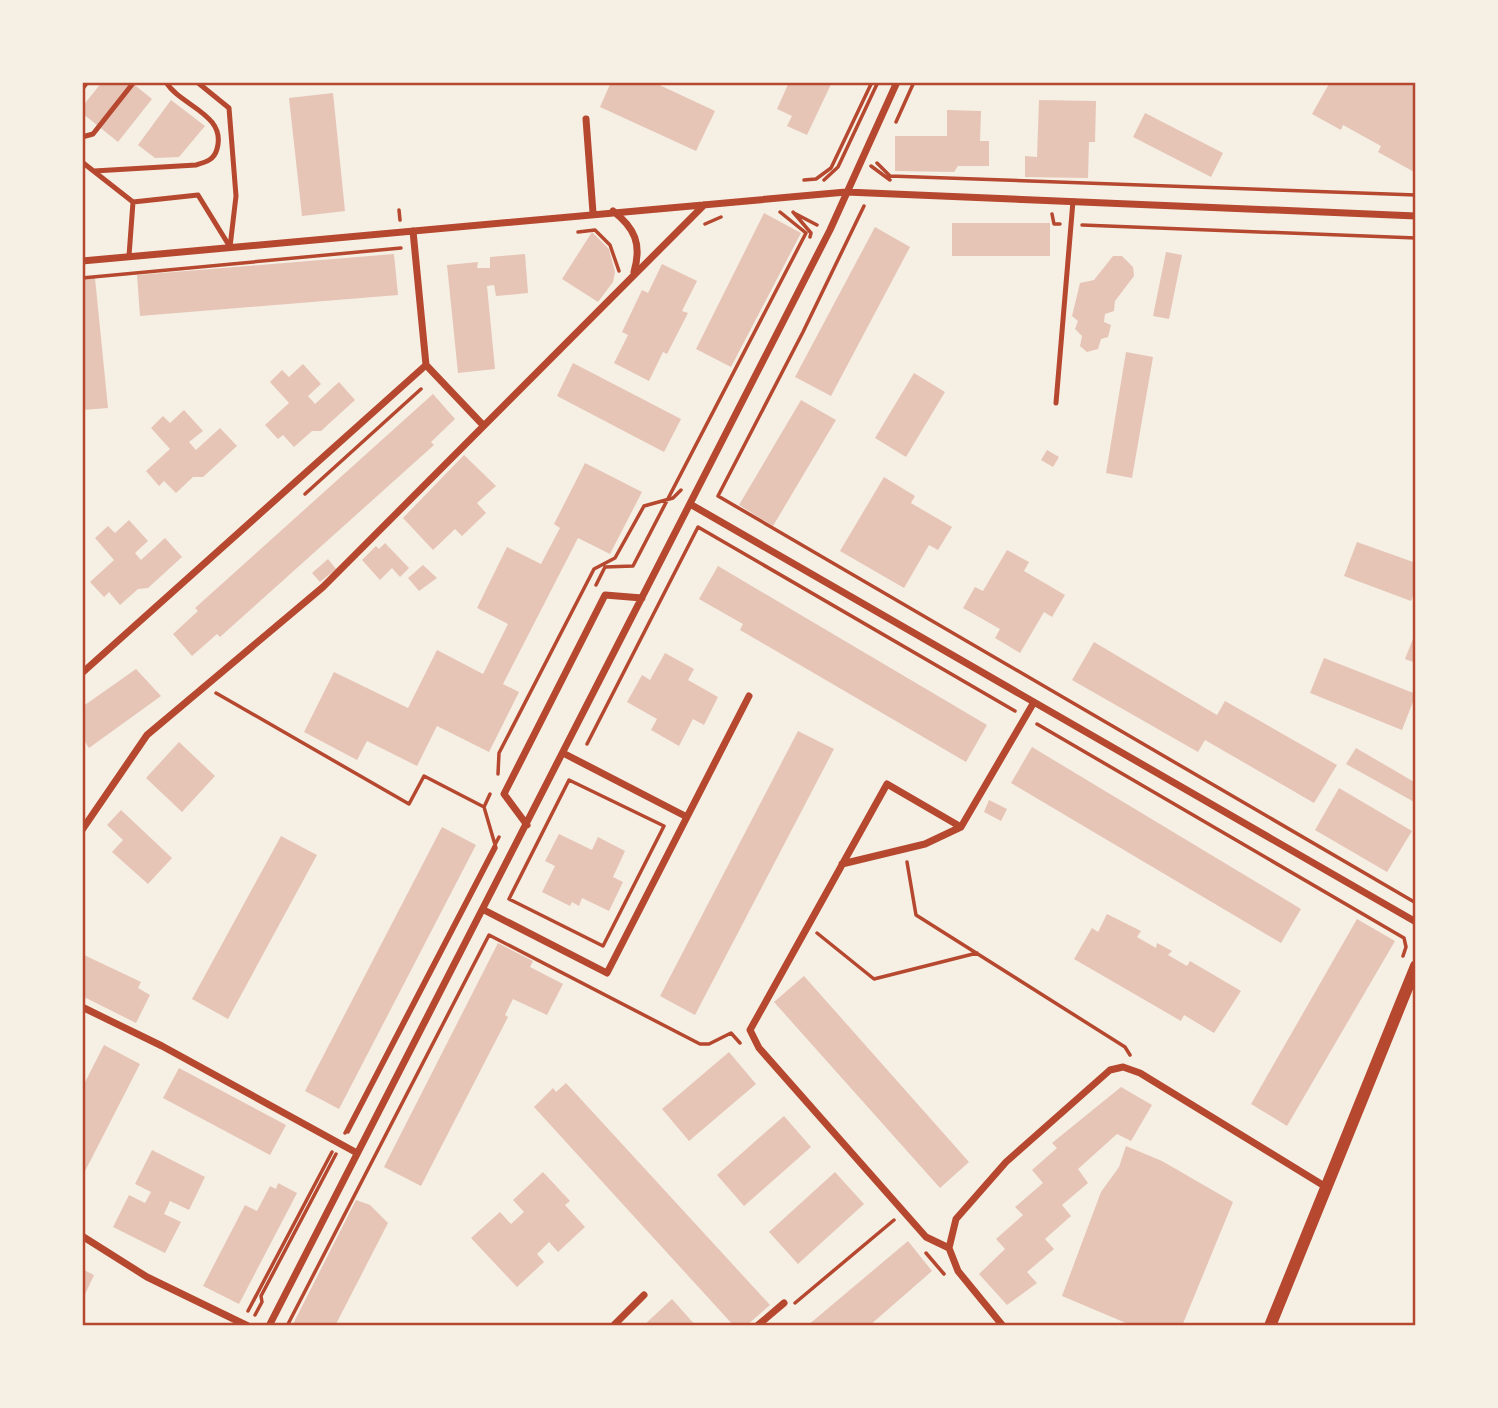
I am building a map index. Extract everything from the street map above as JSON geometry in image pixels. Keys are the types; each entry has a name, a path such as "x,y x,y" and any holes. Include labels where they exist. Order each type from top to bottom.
{"street":[{"path":"269,1326 690,504 846,192 897,82"},
{"path":"586,119 593,213"},
{"path":"82,261 846,192 1416,216"},
{"path":"82,830 147,735 323,587 634,272 705,204"},
{"path":"613,211 637,238 638,260 634,272"},
{"path":"413,231 426,365 483,425"},
{"path":"82,673 426,365"},
{"path":"690,504 1416,922"},
{"path":"527,825 503,794 605,595 642,598"},
{"path":"484,909 607,973 749,696"},
{"path":"842,864 941,839 961,827 1034,702"},
{"path":"564,753 687,817"},
{"path":"950,1248 926,1237 759,1048 750,1030 806,924 887,784 961,827"},
{"path":"1270,1326 1416,966"},
{"path":"82,1006 162,1046 357,1153"},
{"path":"1003,1326 958,1271 950,1248 956,1219 1006,1162 1110,1070 1128,1068 1326,1187"},
{"path":"82,1236 147,1277 248,1326"},
{"path":"613,1326 644,1295"},
{"path":"757,1326 786,1306"}],"lane":[{"path":"82,137 93,134 134,82"},
{"path":"94,171 196,165 208,162 214,155 218,133 215,123 166,82"},
{"path":"197,82 229,108 236,196 230,247"},
{"path":"82,162 134,202 198,195 230,247"},
{"path":"1056,403 1073,201"},
{"path":"129,256 134,202"}],"path":[{"path":"82,90 88,82"},
{"path":"872,82 831,168 816,179 804,182 827,179 838,167 878,82"},
{"path":"892,130 914,82"},
{"path":"881,153 876,165 890,176 1416,195"},
{"path":"844,154 859,160 888,180 1416,201"},
{"path":"865,204 803,332 718,496 1416,902"},
{"path":"1051,210 1054,224 1065,224"},
{"path":"593,591 605,567 633,566 806,233 780,212"},
{"path":"793,212 817,225"},
{"path":"1076,225 1416,238"},
{"path":"82,278 402,248 403,261"},
{"path":"587,744 698,527 1396,933"},
{"path":"205,686 409,804 424,776 484,807"},
{"path":"499,772 505,760"},
{"path":"569,780 664,826 603,946 509,899 569,780"},
{"path":"341,1134 345,1133 499,837"},
{"path":"905,849 916,915 1125,1047 1130,1056 1128,1068"},
{"path":"806,924 874,979 977,953"},
{"path":"287,1326 489,935 700,1044 709,1044 731,1033"},
{"path":"238,1306 249,1312 333,1150"},
{"path":"786,1306 895,1218"}],"building":[{"path":"102,82 131,82 152,99 118,142 82,113 82,107"},
{"path":"611,82 653,82 715,111 696,151 600,107"},
{"path":"789,82 832,82 807,135 787,126 792,116 777,109"},
{"path":"1330,82 1416,82 1416,173 1378,152 1381,146 1343,125 1341,130 1312,114"},
{"path":"333,93 345,211 302,216 289,98"},
{"path":"171,100 205,126 179,157 155,158 138,145"},
{"path":"1039,100 1096,101 1095,142 1089,142 1088,178 1025,177 1025,156 1037,157"},
{"path":"947,110 981,111 980,141 989,141 989,166 958,166 954,172 895,171 895,136 947,136"},
{"path":"1145,113 1223,153 1211,177 1133,137"},
{"path":"764,213 801,233 731,367 696,349"},
{"path":"952,223 1050,223 1050,256 952,256"},
{"path":"875,227 910,247 831,396 795,377"},
{"path":"592,232 609,249 615,272 613,282 598,302 562,279"},
{"path":"1166,252 1182,255 1169,319 1153,316"},
{"path":"394,254 398,295 140,316 137,275"},
{"path":"525,254 528,293 496,296 494,285 487,286 495,369 458,373 447,265 478,262 477,268 490,268 490,257"},
{"path":"1113,256 1122,256 1133,267 1134,276 1115,301 1114,311 1105,314 1104,322 1111,325 1108,337 1101,339 1098,349 1087,352 1080,346 1082,336 1075,329 1078,321 1072,316 1080,283 1094,280"},
{"path":"662,264 697,281 682,311 688,313 667,354 663,352 649,381 614,363 628,335 622,332 642,290 648,293"},
{"path":"95,278 108,408 82,410 82,279"},
{"path":"1126,352 1153,357 1132,478 1106,473"},
{"path":"573,363 681,419 664,452 557,396"},
{"path":"303,364 321,384 308,396 315,404 339,382 355,400 321,431 312,431 294,447 283,435 278,439 265,425 289,403 270,382 282,370 289,377"},
{"path":"914,373 945,392 906,457 875,438"},
{"path":"433,394 455,419 431,442 434,445 220,637 217,634 192,656 173,634 198,611 195,608"},
{"path":"801,400 836,420 773,526 739,505"},
{"path":"184,410 203,431 189,442 196,450 220,428 237,446 203,477 193,477 176,493 164,481 159,486 146,471 170,449 151,428 163,416 170,423"},
{"path":"1047,450 1059,457 1053,467 1041,460"},
{"path":"464,455 496,486 477,503 486,513 462,536 455,529 433,550 403,518"},
{"path":"585,463 642,492 610,554 578,538 503,684 519,692 489,752 437,726 417,766 367,741 357,760 304,732 334,672 408,708 437,650 483,674 508,624 477,608 507,547 541,564 560,528 554,524"},
{"path":"884,477 915,496 911,503 952,527 938,550 929,545 904,588 840,551"},
{"path":"129,520 148,541 135,553 141,560 165,538 182,557 148,588 138,589 120,605 109,592 104,597 90,582 114,560 95,538 108,526 115,533"},
{"path":"1357,542 1416,563 1416,588 1411,601 1344,576"},
{"path":"385,543 409,568 400,577 392,568 380,580 362,560 376,546 379,549"},
{"path":"1007,550 1029,562 1024,571 1065,595 1052,617 1044,612 1020,653 995,638 1000,629 963,608 975,587 983,591"},
{"path":"328,559 336,569 320,582 312,573"},
{"path":"423,565 437,578 419,591 408,578"},
{"path":"718,566 987,725 966,762 740,630 743,624 699,599"},
{"path":"1416,631 1416,663 1405,659"},
{"path":"1094,642 1217,715 1225,701 1337,765 1314,803 1205,740 1198,752 1072,680"},
{"path":"665,653 694,669 688,680 718,697 704,725 693,719 679,746 651,730 657,719 627,702 642,675 650,680"},
{"path":"1324,658 1416,694 1402,730 1310,693"},
{"path":"136,669 161,696 89,748 82,737 82,707"},
{"path":"798,731 834,749 695,1015 660,996"},
{"path":"179,742 215,776 182,812 146,778"},
{"path":"1032,747 1301,909 1281,943 1011,783"},
{"path":"1356,748 1416,783 1416,803 1346,764"},
{"path":"1339,788 1412,831 1387,872 1315,830"},
{"path":"989,800 1007,809 1001,821 984,812"},
{"path":"121,810 172,858 148,884 112,852 123,840 107,825"},
{"path":"442,827 476,845 339,1109 305,1091"},
{"path":"559,834 592,850 598,837 625,851 613,877 623,882 609,911 582,898 579,906 572,902 570,906 542,892 555,866 545,861"},
{"path":"281,836 317,855 228,1019 192,999"},
{"path":"1107,914 1141,931 1137,937 1156,948 1157,943 1172,951 1168,955 1187,966 1190,961 1241,991 1214,1033 1184,1015 1181,1021 1074,959 1092,928 1098,932"},
{"path":"1357,919 1395,941 1287,1126 1251,1104"},
{"path":"498,943 533,961 530,967 563,984 547,1015 513,999 505,1015 508,1017 421,1186 384,1167"},
{"path":"82,954 141,982 138,988 150,995 136,1023 82,996"},
{"path":"804,976 969,1162 940,1188 774,1002"},
{"path":"104,1045 140,1064 82,1177 82,1088"},
{"path":"729,1052 756,1084 689,1141 662,1109"},
{"path":"179,1068 286,1125 270,1155 163,1098"},
{"path":"566,1083 770,1305 746,1326 734,1326 534,1107 553,1088 556,1092"},
{"path":"1121,1087 1152,1105 1131,1141 1117,1134 1078,1169 1088,1183 1062,1205 1071,1216 1045,1239 1054,1249 1027,1272 1037,1283 1007,1305 979,1274 1005,1249 996,1239 1023,1215 1015,1207 1043,1183 1032,1170 1057,1148 1052,1143"},
{"path":"784,1116 811,1147 744,1206 717,1175"},
{"path":"1126,1146 1162,1161 1233,1202 1182,1326 1133,1326 1062,1296 1101,1192 1119,1167"},
{"path":"152,1150 205,1177 189,1210 170,1201 164,1214 181,1222 165,1253 113,1227 129,1195 145,1203 151,1192 135,1184"},
{"path":"543,1172 570,1201 565,1205 585,1227 558,1252 549,1242 537,1254 544,1262 517,1287 471,1238 500,1212 511,1224 524,1212 513,1200"},
{"path":"835,1172 864,1204 798,1264 769,1232"},
{"path":"278,1183 297,1193 239,1304 203,1286 245,1205 257,1211 270,1186 276,1189"},
{"path":"356,1200 370,1205 388,1223 335,1326 292,1326"},
{"path":"908,1241 932,1271 869,1326 807,1326"},
{"path":"82,1269 94,1275 82,1301"},
{"path":"672,1299 696,1326 643,1326"}]}
